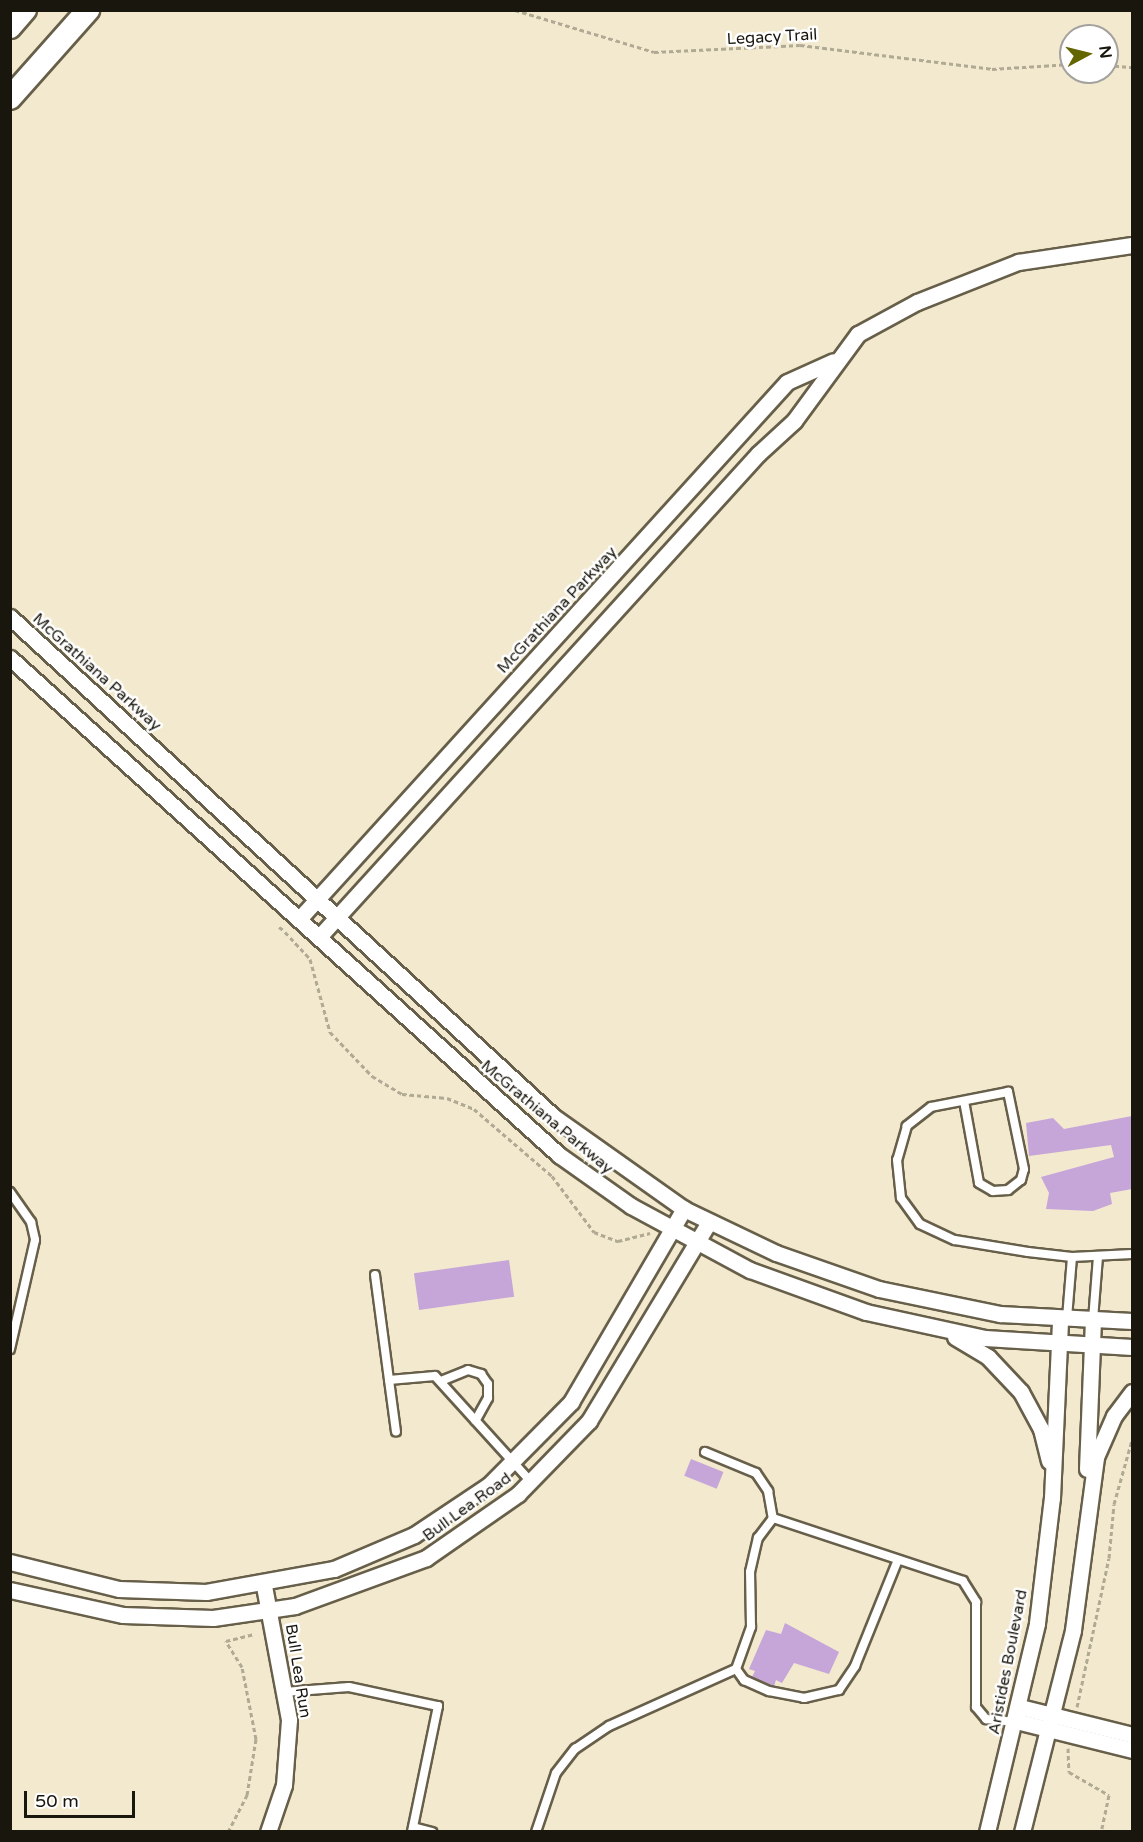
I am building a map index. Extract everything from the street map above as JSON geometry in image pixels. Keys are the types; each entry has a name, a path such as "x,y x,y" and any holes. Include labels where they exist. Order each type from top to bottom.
{"main road":[{"path":"10,27 25,10"},
{"path":"10,98 88,10"}],"street":[{"name":"McGrathiana Parkway","path":"319,937 758,454 794,421 834,361 858,334 886,317 1018,262 1132,244"},
{"name":"McGrathiana Parkway","path":"300,918 787,382 834,361"},
{"name":"McGrathiana Parkway","path":"10,617 554,1117 684,1209 776,1253 879,1289 961,1308 1064,1320 1132,1321"},
{"name":"McGrathiana Parkway","path":"10,658 300,918 559,1155 672,1230 696,1243 816,1296 942,1330 1059,1346 1132,1347"},
{"name":"Bull Lea Road","path":"10,1562 80,1582 151,1592 264,1586 334,1569 414,1535 513,1464 589,1377 684,1209"},
{"name":"Bull Lea Road","path":"10,1590 123,1615 213,1618 270,1611 349,1591 426,1558 531,1482 610,1392 709,1222"},
{"name":"Aristides Boulevard","path":"987,1832 1018,1714 1037,1623 1052,1498 1059,1346 1064,1320"},
{"path":"1084,1541 1093,1321"},
{"name":"Aristides Boulevard","path":"942,1330 988,1358 1021,1392 1047,1450 1052,1498"},
{"path":"1022,1832 1073,1630 1096,1458 1114,1416 1132,1392"},
{"name":"Bull Lea Run","path":"264,1586 289,1720 284,1785 268,1832"},
{"path":"1018,1714 1073,1728 1132,1750"},
{"path":"1073,1728 1132,1735"}],"lane":[{"path":"964,1101 979,1183 993,1191 1008,1190 1024,1169 1008,1092 931,1107 907,1126 897,1160 900,1198 920,1224 955,1240 1072,1257 1132,1254"},
{"path":"10,1192 31,1222 35,1240 10,1349"},
{"path":"1064,1320 1072,1257"},
{"path":"1093,1321 1098,1257"},
{"path":"375,1275 396,1432"},
{"path":"441,1381 468,1370 481,1374 488,1384 488,1398 476,1421"},
{"path":"389,1380 431,1375 441,1381 531,1482"},
{"path":"536,1832 556,1773 574,1749 609,1726 736,1669 751,1627 750,1572 758,1538 773,1518 768,1491 756,1473 705,1452"},
{"path":"773,1518 897,1563 963,1581 972,1591 976,1707 986,1719 1004,1724 1018,1714"},
{"path":"736,1669 744,1680 769,1691 804,1698 839,1690 855,1666 897,1563"},
{"path":"284,1692 349,1688 438,1707 412,1829 432,1832"}],"path":[{"name":"Legacy Trail","path":"515,10 654,52 800,45 992,69 1059,65"},
{"path":"285,932 310,958 330,1032 372,1076 402,1094 447,1098 474,1108 552,1176 586,1227 603,1238 618,1241 672,1230"},
{"path":"1101,1832 1109,1795 1068,1772 1073,1728 1109,1558 1114,1504 1132,1440"},
{"path":"228,1832 247,1795 256,1739 242,1667 226,1641 254,1634"}],"building":[{"path":"1132,1116 1132,1189 1110,1193 1112,1204 1093,1211 1046,1209 1049,1193 1041,1177 1114,1157 1111,1145 1029,1156 1026,1123 1053,1118 1064,1129"},
{"path":"509,1260 514,1297 419,1310 414,1273"},
{"path":"691,1459 723,1472 717,1489 684,1476"},
{"path":"785,1623 839,1652 829,1674 794,1663 782,1683 776,1680 774,1686 752,1677 755,1671 749,1669 766,1630 781,1634"}]}
